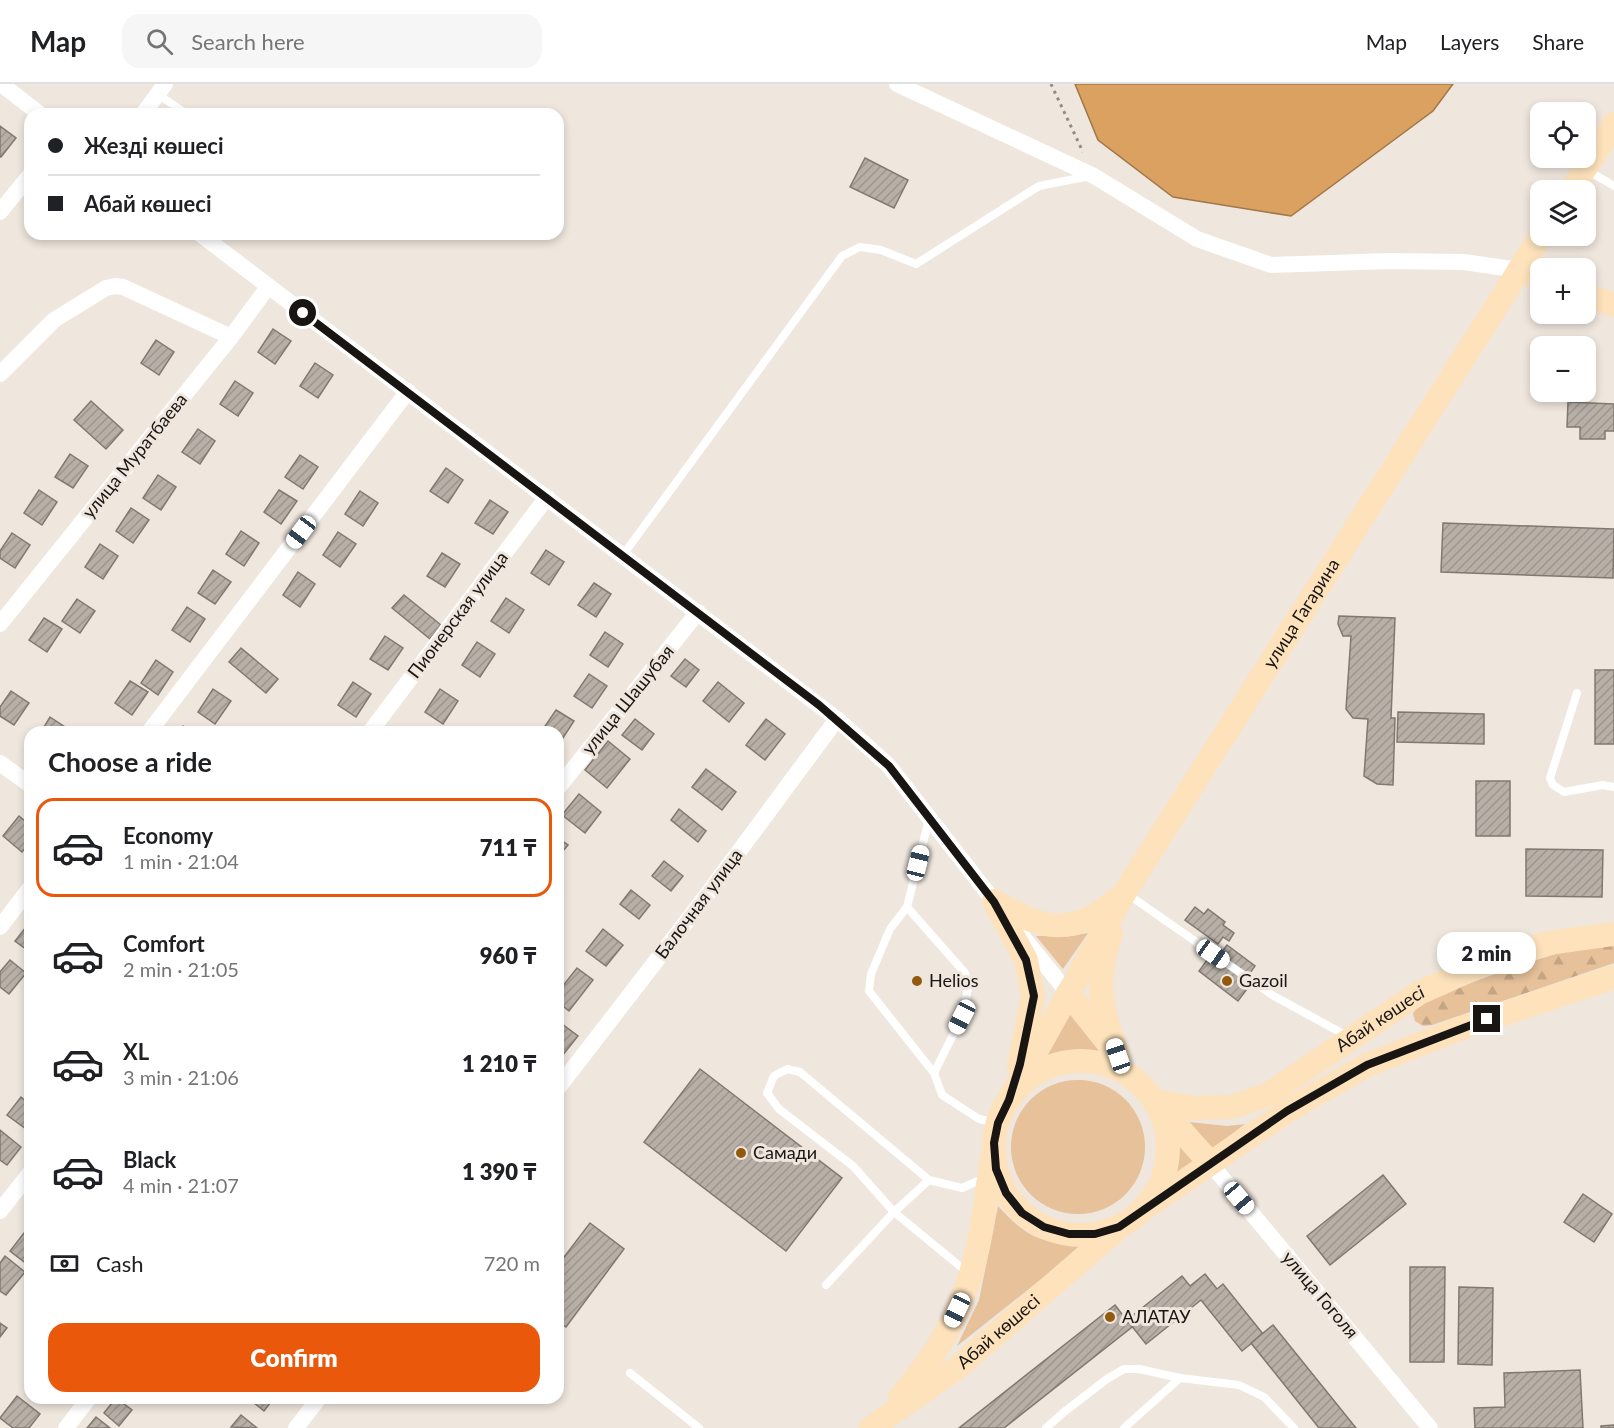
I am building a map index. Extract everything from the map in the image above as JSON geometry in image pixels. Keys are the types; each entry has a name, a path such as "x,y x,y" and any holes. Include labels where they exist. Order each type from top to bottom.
{"main road":[{"path":"1578,180 1614,124"},
{"name":"улица Гагарина","path":"1009,1100 1125,892 1530,274"},
{"path":"1596,299 1614,305"},
{"path":"994,902 1024,919 1053,926 1076,923 1093,916 1125,892"},
{"path":"1118,1056 1101,1003 1100,981 1108,942 1125,892"},
{"path":"875,1425 917,1378 943,1340 964,1295 978,1243 996,1133 1020,1064 1034,996 1026,960 994,902"},
{"name":"Абай көшесі","path":"1149,1094 1194,1108 1232,1107 1269,1094 1419,993 1488,962 1548,943 1614,934"},
{"name":"Абай көшесі","path":"1142,1211 1287,1111 1367,1065 1467,1026 1614,977"},
{"path":"1068,993 1149,1094 1210,1163"},
{"path":"996,1133 996,1169 1006,1193 1022,1213 1044,1227 1069,1234 1095,1234 1119,1227 1142,1211 1157,1192 1166,1170 1168,1146 1165,1122 1149,1094 1123,1072 1099,1063 1073,1062 1048,1068 1026,1081 1009,1100"},
{"name":"Абай көшесі","path":"875,1425 957,1368 1119,1227"}],"street":[{"path":"1,84 32,108"},
{"path":"897,84 1094,176 1197,239 1271,265 1389,261 1464,262 1530,274"},
{"path":"147,108 161,89"},
{"path":"0,212 24,182"},
{"path":"208,240 837,719 889,766 1068,993"},
{"path":"0,374 54,320 106,288 115,286 123,287 231,337"},
{"name":"улица Муратбаева","path":"0,624 231,337 268,286"},
{"path":"154,726 408,391"},
{"name":"Пионерская улица","path":"374,726 547,497"},
{"name":"улица Шашубая","path":"564,780 698,612"},
{"name":"Балочная улица","path":"564,1080 700,904 837,719"},
{"path":"0,763 24,781"},
{"path":"0,927 24,896"},
{"name":"улица Гоголя","path":"1210,1163 1430,1428"},
{"path":"0,1211 24,1181"},
{"path":"66,1428 84,1404"},
{"path":"296,1428 314,1404"}],"lane":[{"path":"161,89 181,108"},
{"path":"1585,169 1614,186"},
{"path":"623,555 842,256 860,247 880,250 916,264 1039,186 1094,176"},
{"path":"1577,693 1550,778 1553,785 1564,792 1603,784 1614,787"},
{"path":"929,819 907,908 890,929 871,974 869,991 934,1073 942,1095 996,1133"},
{"path":"1125,892 1272,995 1352,1038"},
{"path":"907,908 965,973 968,989 962,1017 934,1073"},
{"path":"970,1274 894,1212 853,1167 778,1109 767,1093 774,1076 787,1069 800,1072 929,1180 962,1188 989,1176"},
{"path":"826,1285 894,1212 929,1180"},
{"path":"1046,1428 1064,1412 1124,1369 1139,1369 1180,1378 1239,1385 1264,1397 1294,1428"},
{"path":"630,1373 699,1428"},
{"path":"1124,1428 1180,1378"}],"path":[{"path":"1051,84 1094,176"}],"green space":[{"path":"1088,933 1063,969 1036,936 1072,936"},
{"path":"1614,945 1614,963 1432,1025 1423,1026 1415,1021 1413,1014 1417,1007 1442,994 1513,967 1572,949"},
{"path":"1070,1011 1108,1055 1058,1054 1040,1059"},
{"path":"1078,1080 1104,1085 1125,1100 1140,1121 1145,1147 1140,1173 1125,1194 1104,1209 1078,1214 1052,1209 1031,1194 1016,1173 1011,1147 1016,1121 1031,1100 1052,1085"},
{"path":"1189,1122 1227,1126 1245,1124 1212,1149"},
{"path":"1171,1136 1195,1162 1166,1184 1171,1153"},
{"path":"998,1206 1017,1225 1035,1236 1056,1243 1083,1246 957,1346 979,1300"}],"shaded area":[{"path":"1075,84 1453,84 1433,111 1291,216 1173,197 1098,140"}],"building":[{"path":"0,126 16,138 1,157 0,157"},
{"path":"865,158 908,180 894,208 850,187"},
{"path":"273,329 291,341 275,364 258,352"},
{"path":"156,340 174,352 159,375 141,363"},
{"path":"315,363 333,375 318,398 300,386"},
{"path":"235,381 253,393 238,416 220,404"},
{"path":"91,401 123,430 106,449 74,420"},
{"path":"1568,402 1614,404 1614,431 1605,431 1605,439 1580,439 1580,427 1567,427"},
{"path":"198,429 215,441 200,464 182,452"},
{"path":"70,454 88,466 73,488 55,477"},
{"path":"300,455 318,467 303,489 285,477"},
{"path":"446,468 463,480 448,503 430,491"},
{"path":"158,475 176,487 161,510 143,498"},
{"path":"39,490 57,502 42,525 24,513"},
{"path":"279,490 297,501 281,524 264,512"},
{"path":"360,491 378,503 363,526 345,514"},
{"path":"490,500 508,512 493,534 475,523"},
{"path":"131,508 149,520 133,543 116,531"},
{"path":"1443,523 1614,529 1613,578 1441,572"},
{"path":"241,531 259,543 244,566 226,554"},
{"path":"338,532 356,544 340,567 323,555"},
{"path":"12,533 30,545 15,568 0,558 0,551"},
{"path":"100,544 118,556 103,579 85,567"},
{"path":"546,550 564,562 549,585 531,573"},
{"path":"442,553 460,564 445,587 427,576"},
{"path":"213,570 231,582 215,604 198,593"},
{"path":"298,572 315,584 300,607 283,595"},
{"path":"594,583 611,594 596,617 578,605"},
{"path":"404,595 441,625 430,639 392,608"},
{"path":"506,598 524,610 509,633 491,621"},
{"path":"77,599 95,611 80,633 62,621"},
{"path":"187,607 205,619 190,642 172,630"},
{"path":"1339,616 1395,618 1391,718 1395,718 1393,785 1377,784 1364,776 1368,719 1353,718 1346,709 1351,636 1343,636 1338,624"},
{"path":"44,618 62,629 47,652 29,640"},
{"path":"605,632 623,644 608,667 590,655"},
{"path":"385,636 403,648 388,670 370,659"},
{"path":"477,642 495,654 480,677 462,665"},
{"path":"241,648 278,679 266,693 229,662"},
{"path":"685,659 699,670 686,687 671,676"},
{"path":"156,660 173,672 158,695 141,683"},
{"path":"1595,670 1614,670 1614,744 1595,744"},
{"path":"589,674 607,686 592,708 574,696"},
{"path":"130,681 148,692 132,715 115,703"},
{"path":"353,682 371,694 356,717 338,705"},
{"path":"718,682 744,703 729,722 703,701"},
{"path":"213,689 231,701 215,724 198,712"},
{"path":"440,689 458,701 443,724 425,712"},
{"path":"11,691 29,703 14,725 0,716 0,707"},
{"path":"556,710 574,721 564,736 564,726 545,726"},
{"path":"1398,712 1484,714 1484,744 1397,742"},
{"path":"50,717 64,726 45,726"},
{"path":"635,719 654,734 642,750 622,735"},
{"path":"766,719 785,734 765,760 746,745"},
{"path":"608,741 630,759 607,788 585,770"},
{"path":"706,769 736,792 722,810 692,787"},
{"path":"1476,781 1510,781 1510,836 1476,836"},
{"path":"579,794 601,812 585,833 564,817 564,813"},
{"path":"679,809 706,831 698,842 671,820"},
{"path":"19,816 24,820 24,850 22,852 3,836"},
{"path":"1526,849 1603,850 1602,897 1526,896"},
{"path":"664,861 683,876 671,891 652,876"},
{"path":"631,890 650,905 639,919 620,904"},
{"path":"1195,907 1204,914 1208,909 1225,922 1223,925 1234,933 1229,941 1223,937 1218,944 1185,920"},
{"path":"603,929 623,945 606,966 586,951"},
{"path":"24,930 24,948 15,941"},
{"path":"1227,945 1255,966 1244,981 1250,985 1238,1001 1199,971 1210,956 1216,960"},
{"path":"10,960 24,971 24,975 9,994 0,987 0,972"},
{"path":"577,968 593,980 569,1011 564,1007 564,984"},
{"path":"564,1026 578,1036 564,1054"},
{"path":"700,1069 842,1178 786,1251 644,1142"},
{"path":"21,1097 24,1100 24,1128 7,1115"},
{"path":"0,1130 21,1147 7,1165 0,1160"},
{"path":"1383,1175 1406,1204 1330,1265 1307,1236"},
{"path":"1583,1194 1612,1214 1594,1242 1564,1222"},
{"path":"590,1223 624,1249 566,1327 564,1326 564,1257"},
{"path":"24,1233 24,1262 10,1251"},
{"path":"5,1256 24,1271 6,1295 0,1291 0,1263"},
{"path":"1410,1267 1445,1267 1444,1362 1410,1362"},
{"path":"1205,1274 1217,1289 1223,1284 1263,1334 1242,1351 1201,1300 1146,1344 1127,1320 1182,1276 1190,1286"},
{"path":"1459,1287 1493,1288 1492,1365 1458,1364"},
{"path":"1115,1305 1132,1327 1004,1428 959,1428"},
{"path":"0,1323 7,1328 0,1337"},
{"path":"1273,1325 1356,1428 1319,1428 1251,1343"},
{"path":"1580,1370 1583,1428 1475,1428 1474,1408 1505,1407 1504,1373"},
{"path":"17,1396 24,1404 40,1414 29,1428 13,1428 0,1418"},
{"path":"111,1404 124,1404 132,1410 119,1426 104,1413"},
{"path":"255,1404 269,1404 264,1411"},
{"path":"241,1415 257,1428 231,1427"},
{"path":"96,1417 110,1428 87,1428"},
{"path":"1614,1425 1614,1428 1601,1428 1601,1426"}],"place":[{"name":"Helios","path":"917,981"},
{"name":"Gazoil","path":"1227,981"},
{"name":"Самади","path":"741,1153"},
{"name":"АЛАТАУ","path":"1110,1317"}],"route":[{"path":"303,313 819,705 889,766 994,902 1026,960 1034,996 1020,1064 1009,1100 998,1123 994,1143 996,1169 1006,1193 1022,1213 1044,1227 1069,1234 1095,1234 1119,1227 1287,1111 1367,1065 1487,1019"}]}
